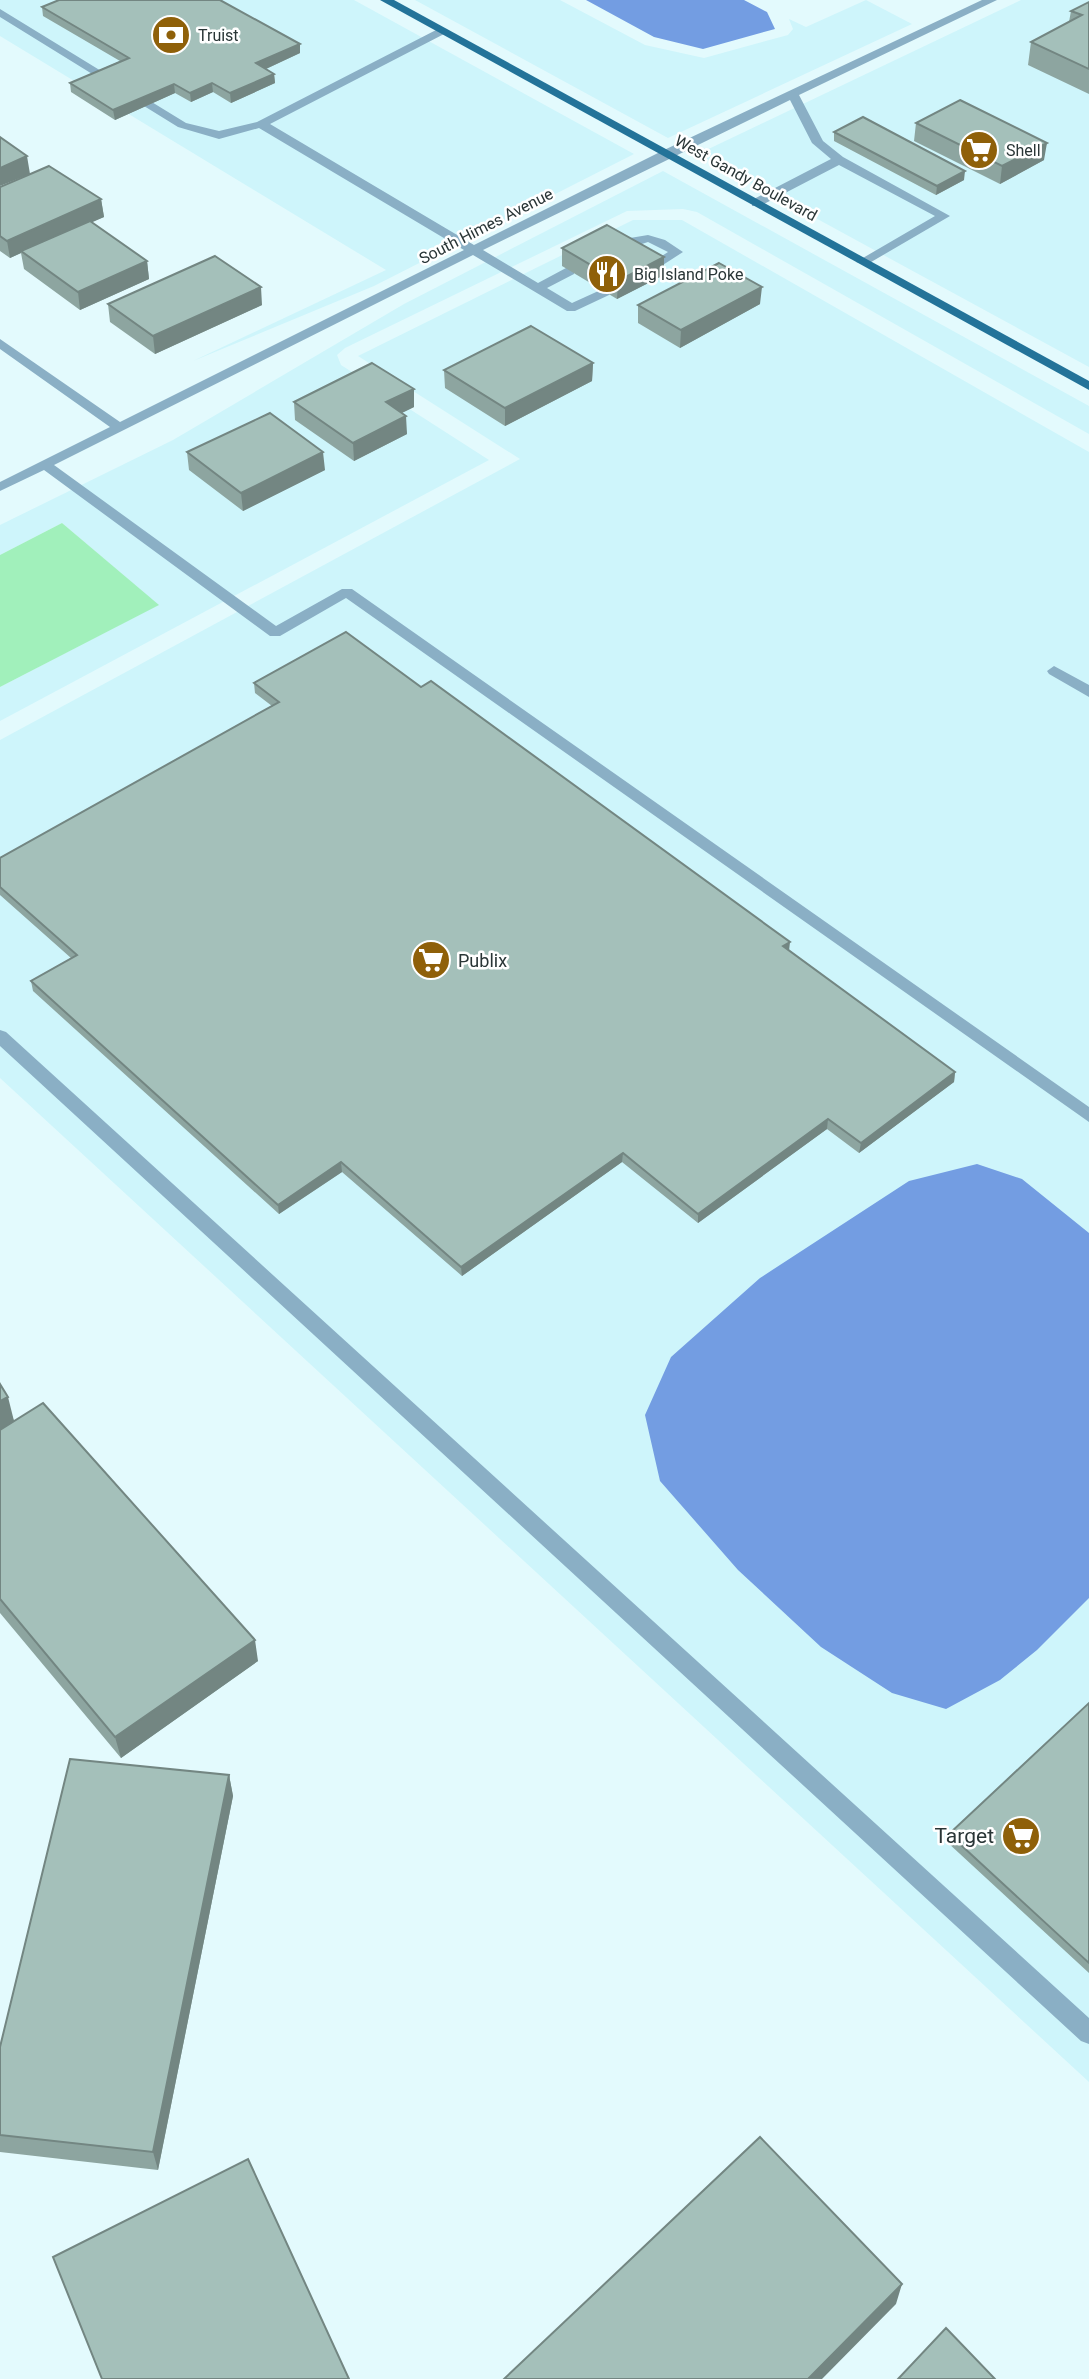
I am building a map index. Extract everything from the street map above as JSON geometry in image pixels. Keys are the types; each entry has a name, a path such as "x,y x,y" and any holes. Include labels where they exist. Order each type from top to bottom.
{"main road":[{"name":"West Gandy Boulevard","path":"386,0 1088,385"}],"street":[{"name":"South Himes Avenue","path":"0,487 666,154 991,0"},
{"path":"0,12 182,125 219,135 261,124 442,31"},
{"path":"793,94 818,143 839,160 944,216 862,262"},
{"path":"261,124 478,250 571,308 605,292"},
{"path":"756,203 839,160"},
{"path":"617,248 637,238 654,238 677,252 652,268"},
{"path":"538,288 570,271"},
{"path":"0,343 120,428"},
{"path":"46,465 275,633 347,592 1089,1115"},
{"path":"1054,671 1089,692"},
{"path":"0,1036 1089,2034"}],"shaded area":[{"path":"0,0 354,0 634,154 374,286 193,361 386,270 0,36"},
{"path":"415,0 560,0 645,45 704,58 788,35 793,29 789,19 806,27 866,0 912,24 668,138"},
{"path":"1021,0 1089,0 1089,367 698,154"},
{"path":"663,171 1089,406 1089,434 697,212 683,209 627,211 345,348 337,355 341,365 489,460 0,721 0,687 158,605 62,523 0,555 0,525 173,440 404,304"},
{"path":"633,220 682,220 1089,452 1089,2082 0,1078 0,740 520,459 358,356"}],"green space":[{"path":"62,523 159,605 0,687 0,555"}],"water":[{"path":"586,0 744,0 767,12 775,29 703,49 654,37"},
{"path":"977,1164 1022,1179 1089,1233 1089,1598 1037,1650 1000,1680 946,1709 892,1693 821,1647 738,1570 660,1481 645,1415 671,1357 760,1278 909,1181"}],"building":[{"name":"Truist","path":"59,0 220,0 300,44 256,63 274,74 230,93 212,83 190,93 174,84 113,110 70,83 129,58 42,7"},
{"path":"1089,2 1089,69 1031,42 1082,15 1071,11"},
{"path":"960,100 1047,143 1002,166 916,123"},
{"name":"Shell","path":"863,117 965,171 937,186 834,132"},
{"path":"0,137 27,156 0,168"},
{"path":"49,166 101,199 7,241 0,236 0,187"},
{"path":"90,221 147,261 78,292 21,251"},
{"path":"607,225 664,257 618,281 562,248"},
{"path":"215,256 261,287 153,336 108,304"},
{"path":"719,263 762,287 681,330 638,305"},
{"path":"531,326 593,363 505,408 444,370"},
{"path":"372,363 414,389 386,402 406,416 353,443 294,402"},
{"path":"270,413 323,452 241,493 187,452"},
{"name":"Publix","path":"346,632 421,687 431,681 790,942 783,946 955,1072 861,1143 828,1119 698,1214 623,1153 461,1267 341,1162 278,1205 31,981 77,955 0,887 0,858 279,702 254,683"},
{"path":"0,1384 8,1397 0,1401"},
{"path":"43,1403 255,1640 115,1737 0,1599 0,1430"},
{"name":"Target","path":"1089,1703 1089,1963 949,1834"},
{"path":"70,1759 229,1775 153,2152 0,2135 0,2047"},
{"path":"760,2137 902,2284 808,2379 504,2379"},
{"path":"248,2159 349,2379 102,2379 53,2257"},
{"path":"946,2328 995,2379 898,2379"}],"place":[{"name":"Truist","path":"171,35"},
{"name":"Shell","path":"979,150"},
{"name":"Big Island Poke","path":"607,274"},
{"name":"Publix","path":"431,960"},
{"name":"Target","path":"1021,1836"}]}
